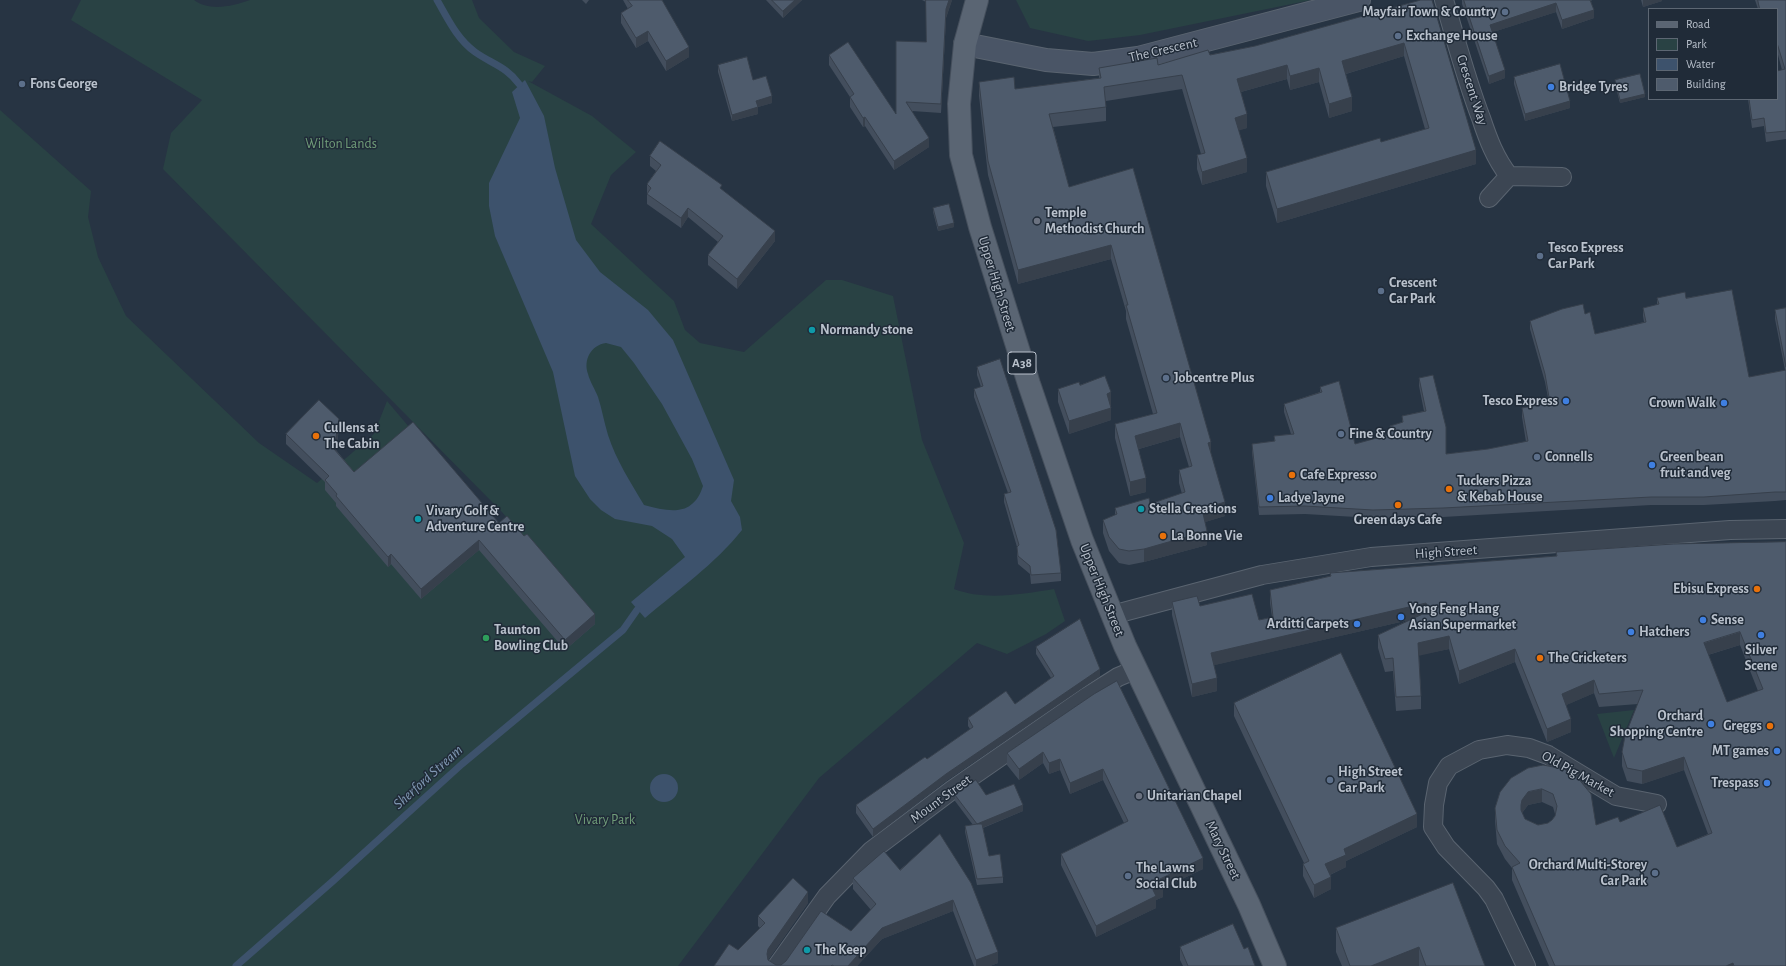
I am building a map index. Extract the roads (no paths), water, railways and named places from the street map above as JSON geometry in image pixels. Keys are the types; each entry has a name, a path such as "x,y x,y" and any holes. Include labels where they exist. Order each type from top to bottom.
{"main road":[{"name":"Upper High Street","path":"977,0 965,44 959,104 963,162 980,227 1028,384 1082,540 1124,646 1137,669"},
{"name":"Mary Street","path":"1137,669 1249,905 1275,966"}],"street":[{"name":"The Crescent","path":"965,44 1046,60 1093,64 1138,58 1359,0"},
{"name":"Crescent Way","path":"1444,0 1471,92 1499,163 1509,176"},
{"path":"1489,198 1509,176 1562,177"},
{"name":"High Street","path":"1112,615 1262,575 1371,557 1730,530 1786,529"},
{"name":"Mount Street","path":"777,966 827,896 871,851 952,790 1088,696 1118,677 1137,669"},
{"name":"Old Pig Market","path":"1526,966 1494,899 1486,888 1446,847 1433,827 1434,805 1438,783 1449,766 1479,750 1507,745 1529,748 1548,755 1616,796 1657,804"}],"water":[{"path":"525,80 544,116 555,168 576,240 600,272 648,310 673,340 734,480 731,501 740,517 742,530 708,565 645,618 631,602 685,557 672,539 652,526 615,519 601,510 590,499 575,476 553,372 495,236 489,206 489,183 520,118 512,92","holes":["606,343 621,347 634,363 662,404 692,459 703,486 699,496 693,503 680,510 663,509 644,505 624,471 611,444 601,406 589,377 587,364 592,350 601,344"]},
{"path":"664,774 670,775 674,778 677,782 677,794 674,798 670,801 664,802 658,801 654,798 651,794 650,788 651,782 654,778 658,775"}],"waterway":[{"path":"437,0 453,28 463,41 475,52 499,66 519,84"},
{"name":"Sherford Stream","path":"236,966 333,881 462,764 623,630 637,610"}],"place":[{"name":"Mayfair Town & Country","path":"1505,12"},
{"name":"Exchange House","path":"1398,36"},
{"name":"Fons George","path":"22,84"},
{"name":"Bridge Tyres","path":"1551,87"},
{"name":"Temple Methodist Church","path":"1037,221"},
{"name":"Tesco Express Car Park","path":"1540,256"},
{"name":"Crescent Car Park","path":"1381,291"},
{"name":"Normandy stone","path":"812,330"},
{"name":"Jobcentre Plus","path":"1166,378"},
{"name":"Tesco Express","path":"1566,401"},
{"name":"Crown Walk","path":"1724,403"},
{"name":"Fine & Country","path":"1341,434"},
{"name":"Cullens at The Cabin","path":"316,436"},
{"name":"Connells","path":"1537,457"},
{"name":"Green bean fruit and veg","path":"1652,465"},
{"name":"Cafe Expresso","path":"1292,475"},
{"name":"Tuckers Pizza & Kebab House","path":"1449,489"},
{"name":"Ladye Jayne","path":"1270,498"},
{"name":"Green days Cafe","path":"1398,505"},
{"name":"Stella Creations","path":"1141,509"},
{"name":"Vivary Golf & Adventure Centre","path":"418,519"},
{"name":"La Bonne Vie","path":"1163,536"},
{"name":"Ebisu Express","path":"1757,589"},
{"name":"Yong Feng Hang Asian Supermarket","path":"1401,617"},
{"name":"Sense","path":"1703,620"},
{"name":"Arditti Carpets","path":"1357,624"},
{"name":"Hatchers","path":"1631,632"},
{"name":"Silver Scene","path":"1761,635"},
{"name":"Taunton Bowling Club","path":"486,638"},
{"name":"The Cricketers","path":"1540,658"},
{"name":"Orchard Shopping Centre","path":"1711,724"},
{"name":"Greggs","path":"1770,726"},
{"name":"MT games","path":"1777,751"},
{"name":"High Street Car Park","path":"1330,780"},
{"name":"Trespass","path":"1767,783"},
{"name":"Unitarian Chapel","path":"1139,796"},
{"name":"Orchard Multi-Storey Car Park","path":"1655,873"},
{"name":"The Lawns Social Club","path":"1128,876"},
{"name":"The Keep","path":"807,950"}],"park label":[{"name":"Wilton Lands","path":"341,144"},
{"name":"Vivary Park","path":"605,820"}]}
